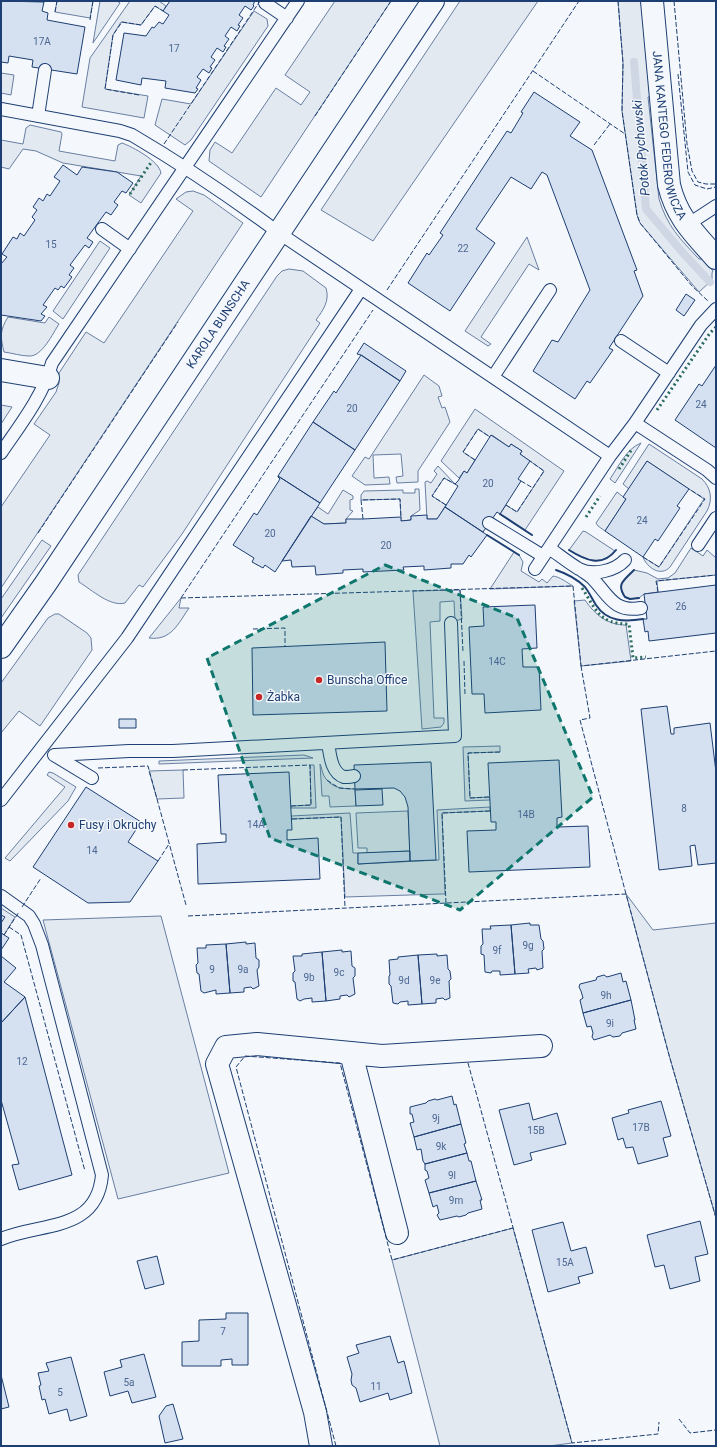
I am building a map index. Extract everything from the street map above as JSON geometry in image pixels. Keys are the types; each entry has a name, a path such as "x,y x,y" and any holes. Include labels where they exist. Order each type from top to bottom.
{"street":[{"name":"KAROLA BUNSCHA","path":"1,646 46,583 433,1"},
{"name":"JANA KANTEGO FEDEROWICZA","path":"652,1 669,184 675,205 687,225 716,258"},
{"path":"1,370 48,378"},
{"path":"321,1446 315,1412 217,1064 226,1047 257,1044 382,1056 541,1046"},
{"path":"351,1053 397,1233"}],"lane":[{"path":"1,453 26,416 48,378 52,363 298,1"},
{"path":"265,3 287,18"},
{"path":"38,116 45,70"},
{"path":"1,109 126,133 143,142 185,168 256,216 279,234 610,456"},
{"path":"687,225 716,206"},
{"path":"102,229 130,248"},
{"path":"1,800 127,638 361,289"},
{"path":"493,377 550,290"},
{"path":"535,569 610,456 635,423 701,325 716,308"},
{"path":"621,341 668,373"},
{"path":"635,423 707,470 716,478"},
{"path":"698,545 716,518"},
{"path":"489,523 580,570 592,578 610,599 619,606 628,609 640,608"},
{"path":"580,570 593,572 606,570 618,566 625,560"},
{"path":"55,755 129,751 173,751 455,736 451,623"},
{"path":"328,743 331,760 337,773 344,777 354,776"},
{"path":"41,747 92,778"},
{"path":"1,896 29,916 34,924 42,945 102,1175 98,1193 91,1205 82,1214 67,1222 26,1231 1,1239"}],"highlighted area":[{"path":"385,565 517,618 593,797 460,910 270,838 207,658"}],"shaded area":[{"path":"57,1 93,1 90,18 55,12"},
{"path":"100,1 117,1 120,3 93,43"},
{"path":"130,1 159,1 166,6 163,11 155,6 141,25 121,22 113,35 105,89 148,96 144,118 82,107 90,58"},
{"path":"335,1 391,1 261,197 209,161 210,150 215,142 232,153 276,88 301,105 310,92 285,75"},
{"path":"460,1 538,1 373,241 321,210"},
{"path":"618,1 641,1 650,96 648,97 659,199 662,209 675,232 699,259 703,259 713,271 712,280 699,292 640,223 637,215 622,111 623,63"},
{"path":"254,11 267,19 268,26 191,140 185,145 155,125 162,99 191,104"},
{"path":"1,73 14,75 11,95 1,93"},
{"path":"30,125 61,132 62,134 59,151 115,161 118,145 122,143 139,151 151,159 159,168 161,173 141,203 129,195 141,176 63,163 36,151 23,149 9,169 1,167 1,140 23,144 26,128"},
{"path":"193,191 204,195 243,223 1,588 1,507 50,435 34,424 56,392 59,383 59,373 86,332 104,343 193,211 176,199 186,192"},
{"path":"527,237 539,270 529,264 481,337 491,344 488,346 465,331"},
{"path":"100,241 110,248 63,319 53,311"},
{"path":"289,269 303,271 326,288 326,301 316,320 320,323 182,534 143,587 139,585 125,603 113,603 101,597 79,582 78,575 277,276 282,271"},
{"path":"8,317 45,323 49,317 59,324 43,349 34,355 23,356 4,352 2,333 3,326"},
{"path":"424,375 439,386 442,396 438,397 442,408 445,407 450,422 418,471 418,482 397,483 396,477 403,476 401,454 373,455 374,478 389,477 390,484 365,485 352,476 365,457 369,459"},
{"path":"1,405 12,407 1,424"},
{"path":"475,409 564,471 525,530 500,514 506,505 517,512 544,471 520,454 522,451 511,444 509,447 492,435 490,437 478,429 463,452 475,460 467,473 464,471 459,478 441,461"},
{"path":"641,443 615,483 610,479 620,463 631,449"},
{"path":"649,444 702,479 705,482 710,494 710,502 707,511 670,567 663,571 651,568 643,557 659,567 704,499 647,461 629,489 623,484"},
{"path":"438,466 455,484 444,478 432,496 446,505 437,519 427,519 425,482 427,481 431,483 437,474 434,471"},
{"path":"415,489 419,489 420,510 411,516 411,520 401,521 400,499 361,500 361,495 364,491 403,490 403,493 415,493"},
{"path":"343,490 353,496 353,499 350,500 350,510 353,511 346,519 346,523 324,524 311,516 318,507 328,514"},
{"path":"617,492 626,499 605,531 596,523"},
{"path":"583,531 615,551 604,559 592,560 581,557 569,550"},
{"path":"42,540 51,546 1,618 1,599"},
{"path":"691,548 703,556 707,550 716,558 716,575 657,581 658,592 644,594 639,598 630,599 625,597 622,593 622,582 634,570 647,573 658,579 668,578 675,573"},
{"path":"514,552 519,555 523,562 521,571 539,582 542,579 547,583 553,576 573,586 490,589"},
{"path":"460,590 462,619 455,621 454,601 440,602 440,621 430,622 434,718 444,718 444,723 441,727 422,729 413,591"},
{"path":"181,598 179,608 189,608 173,630 163,637 149,638"},
{"path":"585,600 602,618 619,625 626,625 631,661 581,666 574,601"},
{"path":"55,614 59,614 87,633 91,638 92,650 40,726 19,711 1,733 1,683 48,618"},
{"path":"500,746 500,752 468,753 470,798 489,797 490,800 465,801 463,747"},
{"path":"304,755 313,758 159,764 159,761"},
{"path":"320,764 324,776 330,783 341,788 355,789 356,806 330,807 329,796 322,796"},
{"path":"310,765 314,765 316,808 291,808 291,806 311,805"},
{"path":"183,770 184,798 157,799 149,771"},
{"path":"49,772 76,787 68,801 10,861 5,858 65,787 47,775"},
{"path":"490,807 490,811 442,813 445,894 345,897 341,817 292,819 291,816 350,813 353,853 358,853 358,864 439,860 437,810"},
{"path":"408,811 410,851 367,853 367,848 358,848 356,813"},
{"path":"626,894 653,930 716,923 716,1218 669,1055"},
{"path":"1,908 15,917 4,935 1,933"},
{"path":"161,916 229,1173 118,1199 43,920"},
{"path":"513,1228 572,1443 549,1446 440,1446 392,1260"}],"building":[{"path":"1,1 44,2 42,11 48,13 47,20 85,27 77,74 32,67 33,60 9,56 8,63 1,62"},
{"path":"170,1 255,1 251,10 245,6 239,15 243,18 238,25 240,26 237,31 231,27 225,36 229,39 224,46 226,47 223,52 217,48 211,57 215,60 210,67 212,68 209,73 203,69 197,77 201,80 195,93 165,88 166,81 142,78 141,85 116,80 124,33 146,36 152,27 154,28 159,22 163,24 169,15 163,11"},
{"path":"534,92 580,122 570,136 592,150 637,270 634,271 643,296 609,348 613,350 590,383 587,381 575,399 533,371 552,340 558,342 590,290 547,175 542,172 531,189 511,177 476,229 495,243 450,311 408,283 427,253 429,255 443,235 440,233 507,131 511,133 523,113 521,112"},
{"path":"63,165 77,175 82,167 117,172 133,183 126,193 122,191 114,202 118,205 111,215 106,212 87,238 93,242 89,248 85,245 70,265 74,268 69,275 72,277 64,288 61,286 58,290 55,288 43,305 47,307 41,314 45,316 41,321 1,315 1,264 7,257 2,254 13,237 17,239 20,233 24,236 35,220 32,217 37,210 33,207 39,198 43,201 47,194 50,196 60,181 54,177"},
{"path":"686,294 695,300 684,316 676,310"},
{"path":"364,343 406,371 400,381 361,355 357,354"},
{"path":"361,355 400,381 355,450 313,422 334,391 336,393"},
{"path":"716,365 716,448 675,420 699,384 702,386"},
{"path":"313,422 355,450 320,503 278,476"},
{"path":"491,435 509,447 511,444 522,451 520,454 530,461 518,479 521,481 500,514 497,512 483,532 445,507 458,486 455,484 464,471 467,473"},
{"path":"647,461 689,489 677,506 680,508 658,541 655,539 643,557 605,531 626,499 623,497"},
{"path":"278,476 320,503 275,572 265,565 263,568 252,562 254,558 233,545 254,513 257,515 280,479"},
{"path":"445,507 487,535 471,557 469,555 463,564 451,564 451,568 424,570 424,566 403,567 404,570 363,572 363,569 343,570 343,573 316,575 315,566 292,567 291,560 282,561 311,516 324,524 346,523 346,519 401,517 401,521 411,520 411,516 427,515 427,519 437,519"},
{"path":"716,585 716,633 649,641 648,631 645,632 643,619 647,619 644,594"},
{"path":"535,605 537,648 522,649 523,667 539,667 541,710 485,713 484,694 472,694 469,627 484,626 483,607"},
{"name":"Bunscha Office","path":"385,642 387,711 253,715 252,648"},
{"path":"667,706 671,734 674,734 674,728 710,723 716,772 716,863 698,865 695,845 690,846 692,866 659,870 641,709"},
{"path":"119,719 136,719 136,728 119,728"},
{"path":"559,760 562,817 557,818 557,827 588,826 590,867 469,872 467,831 496,830 496,822 491,822 488,763"},
{"path":"431,762 436,860 410,861 408,807 405,797 400,791 394,788 355,789 354,765"},
{"path":"289,772 292,830 287,830 287,840 318,838 320,879 198,884 197,844 226,842 226,834 221,834 218,775"},
{"path":"86,787 141,822 128,842 158,861 130,902 88,903 33,867"},
{"path":"382,789 383,805 356,806 355,790"},
{"path":"410,851 410,861 358,864 358,853"},
{"path":"1,915 5,917 1,923"},
{"path":"530,923 530,925 539,925 544,949 542,951 543,968 537,970 536,968 528,969 529,973 515,974 511,925"},
{"path":"511,925 515,974 500,975 500,971 492,971 491,973 485,972 484,955 481,954 481,946 483,944 482,929 491,929 490,926"},
{"path":"1,933 9,938 1,950"},
{"path":"246,942 246,944 255,943 256,958 259,960 259,967 257,970 259,986 253,989 251,987 244,988 244,992 230,993 226,944"},
{"path":"226,944 230,993 216,994 216,990 204,993 201,991 199,974 197,973 197,948 206,948 206,945"},
{"path":"342,950 342,952 351,951 352,966 355,968 355,976 353,978 355,994 349,997 347,995 340,996 340,999 326,1001 322,952"},
{"path":"322,952 326,1001 312,1002 312,998 300,1001 297,999 295,982 293,981 293,973 295,971 293,956 302,956 302,954"},
{"path":"437,954 437,956 447,955 448,969 450,971 451,979 449,981 450,998 445,1000 443,998 436,999 436,1003 422,1004 418,955"},
{"path":"418,955 422,1004 408,1005 408,1001 400,1002 398,1004 393,1003 391,986 389,984 389,960 398,959 398,957"},
{"path":"1,956 16,968 4,982 25,997 1,1023"},
{"path":"621,973 623,982 626,981 631,1000 583,1013 580,1000 583,998 579,987 580,984 596,980 597,977 604,975 607,977"},
{"path":"25,997 72,1175 19,1190 12,1165 19,1164 1,1100 1,1023"},
{"path":"631,1000 636,1029 622,1033 620,1036 613,1037 610,1035 594,1040 592,1037 593,1033 591,1026 587,1027 583,1013"},
{"path":"452,1096 454,1105 456,1104 461,1124 414,1137 410,1123 414,1122 412,1114 410,1114 410,1107 435,1099 437,1100"},
{"path":"661,1101 671,1136 663,1138 668,1156 638,1164 633,1147 626,1148 623,1138 618,1140 612,1118 629,1113 628,1110"},
{"path":"529,1103 533,1120 557,1113 566,1144 530,1153 532,1160 514,1165 499,1110"},
{"path":"461,1124 467,1153 425,1164 421,1149 417,1150 414,1137"},
{"path":"467,1153 469,1161 471,1161 476,1181 429,1193 425,1180 429,1178 427,1171 425,1170 425,1164"},
{"path":"476,1181 482,1200 480,1200 482,1209 459,1217 457,1216 440,1220 437,1215 439,1213 437,1205 433,1207 429,1193"},
{"path":"700,1221 708,1254 695,1257 700,1281 670,1289 664,1265 655,1267 647,1235"},
{"path":"563,1222 571,1251 586,1247 593,1273 578,1277 580,1283 548,1292 532,1230"},
{"path":"157,1256 164,1284 145,1289 137,1261"},
{"path":"226,1313 248,1313 248,1365 232,1365 232,1359 221,1360 221,1366 182,1366 182,1342 199,1341 199,1320 226,1319"},
{"path":"390,1336 398,1363 404,1361 412,1393 390,1400 388,1393 360,1402 356,1388 352,1385 352,1374 347,1357 359,1353 356,1345"},
{"path":"144,1354 156,1397 132,1403 128,1391 110,1396 104,1372 122,1367 120,1360"},
{"path":"71,1357 87,1416 70,1421 67,1409 49,1414 45,1399 42,1400 39,1386 41,1385 38,1373 49,1371 46,1363"},
{"path":"1,1375 9,1407 1,1409"},
{"path":"173,1404 183,1439 165,1443 159,1416 166,1406"}],"waterway":[{"name":"Potok Pychowski","path":"634,62 646,209 710,282"}],"hedge":[{"path":"130,194 152,161"},
{"path":"657,410 710,333 716,327"},
{"path":"619,469 632,449"},
{"path":"586,517 600,496"},
{"path":"582,588 595,609 604,618 619,623 629,624 633,658 646,657"}],"fence":[{"path":"55,12 57,1"},
{"path":"90,20 93,1"},
{"path":"164,144 260,1"},
{"path":"315,116 391,1"},
{"path":"387,290 579,1"},
{"path":"618,1 623,63 622,111 637,215 640,223 692,286 708,301"},
{"path":"674,1 687,144 692,171 698,182 716,184"},
{"path":"139,95 105,89 113,35 122,22 141,25 155,6 163,11"},
{"path":"533,71 625,134"},
{"path":"678,74 688,172 695,185 707,189 716,187"},
{"path":"594,145 610,124"},
{"path":"181,598 373,310"},
{"path":"38,533 178,322"},
{"path":"475,460 463,452 478,429 490,437"},
{"path":"506,505 517,512 544,471 530,461"},
{"path":"446,505 432,496 444,478 455,484"},
{"path":"521,481 533,488"},
{"path":"643,557 659,567 705,499 689,489"},
{"path":"363,519 361,500 400,499 401,517"},
{"path":"658,592 656,581 716,575"},
{"path":"181,598 573,586 581,666 716,651"},
{"path":"460,590 463,652"},
{"path":"253,629 285,628 285,646"},
{"path":"464,661 465,695"},
{"path":"581,666 590,718 580,720 626,894"},
{"path":"489,797 470,798 468,753 500,752"},
{"path":"183,770 310,765 311,805 291,806"},
{"path":"98,768 148,766 186,905"},
{"path":"327,780 339,788 355,789"},
{"path":"446,903 442,813 490,811"},
{"path":"292,819 341,817 345,908"},
{"path":"158,861 169,844"},
{"path":"22,907 41,878"},
{"path":"188,916 626,894 669,1055 716,1218"},
{"path":"4,935 19,912"},
{"path":"9,927 21,935 85,1171"},
{"path":"336,1446 236,1067 245,1056 340,1063 392,1260 513,1228"},
{"path":"468,1063 572,1443 658,1434 659,1422"},
{"path":"679,1419 690,1433 716,1430"}],"wall":[{"path":"500,514 532,535"},
{"path":"487,535 519,555"},
{"path":"569,550 581,557 599,561 611,556 616,550"},
{"path":"556,570 582,584 600,611 605,615 617,620 643,619"},
{"path":"634,570 622,582 621,589 625,597 630,599 639,598"}],"place":[{"name":"Bunscha Office","path":"319,680"},
{"name":"Żabka","path":"259,697"},
{"name":"Fusy i Okruchy","path":"71,825"}]}
